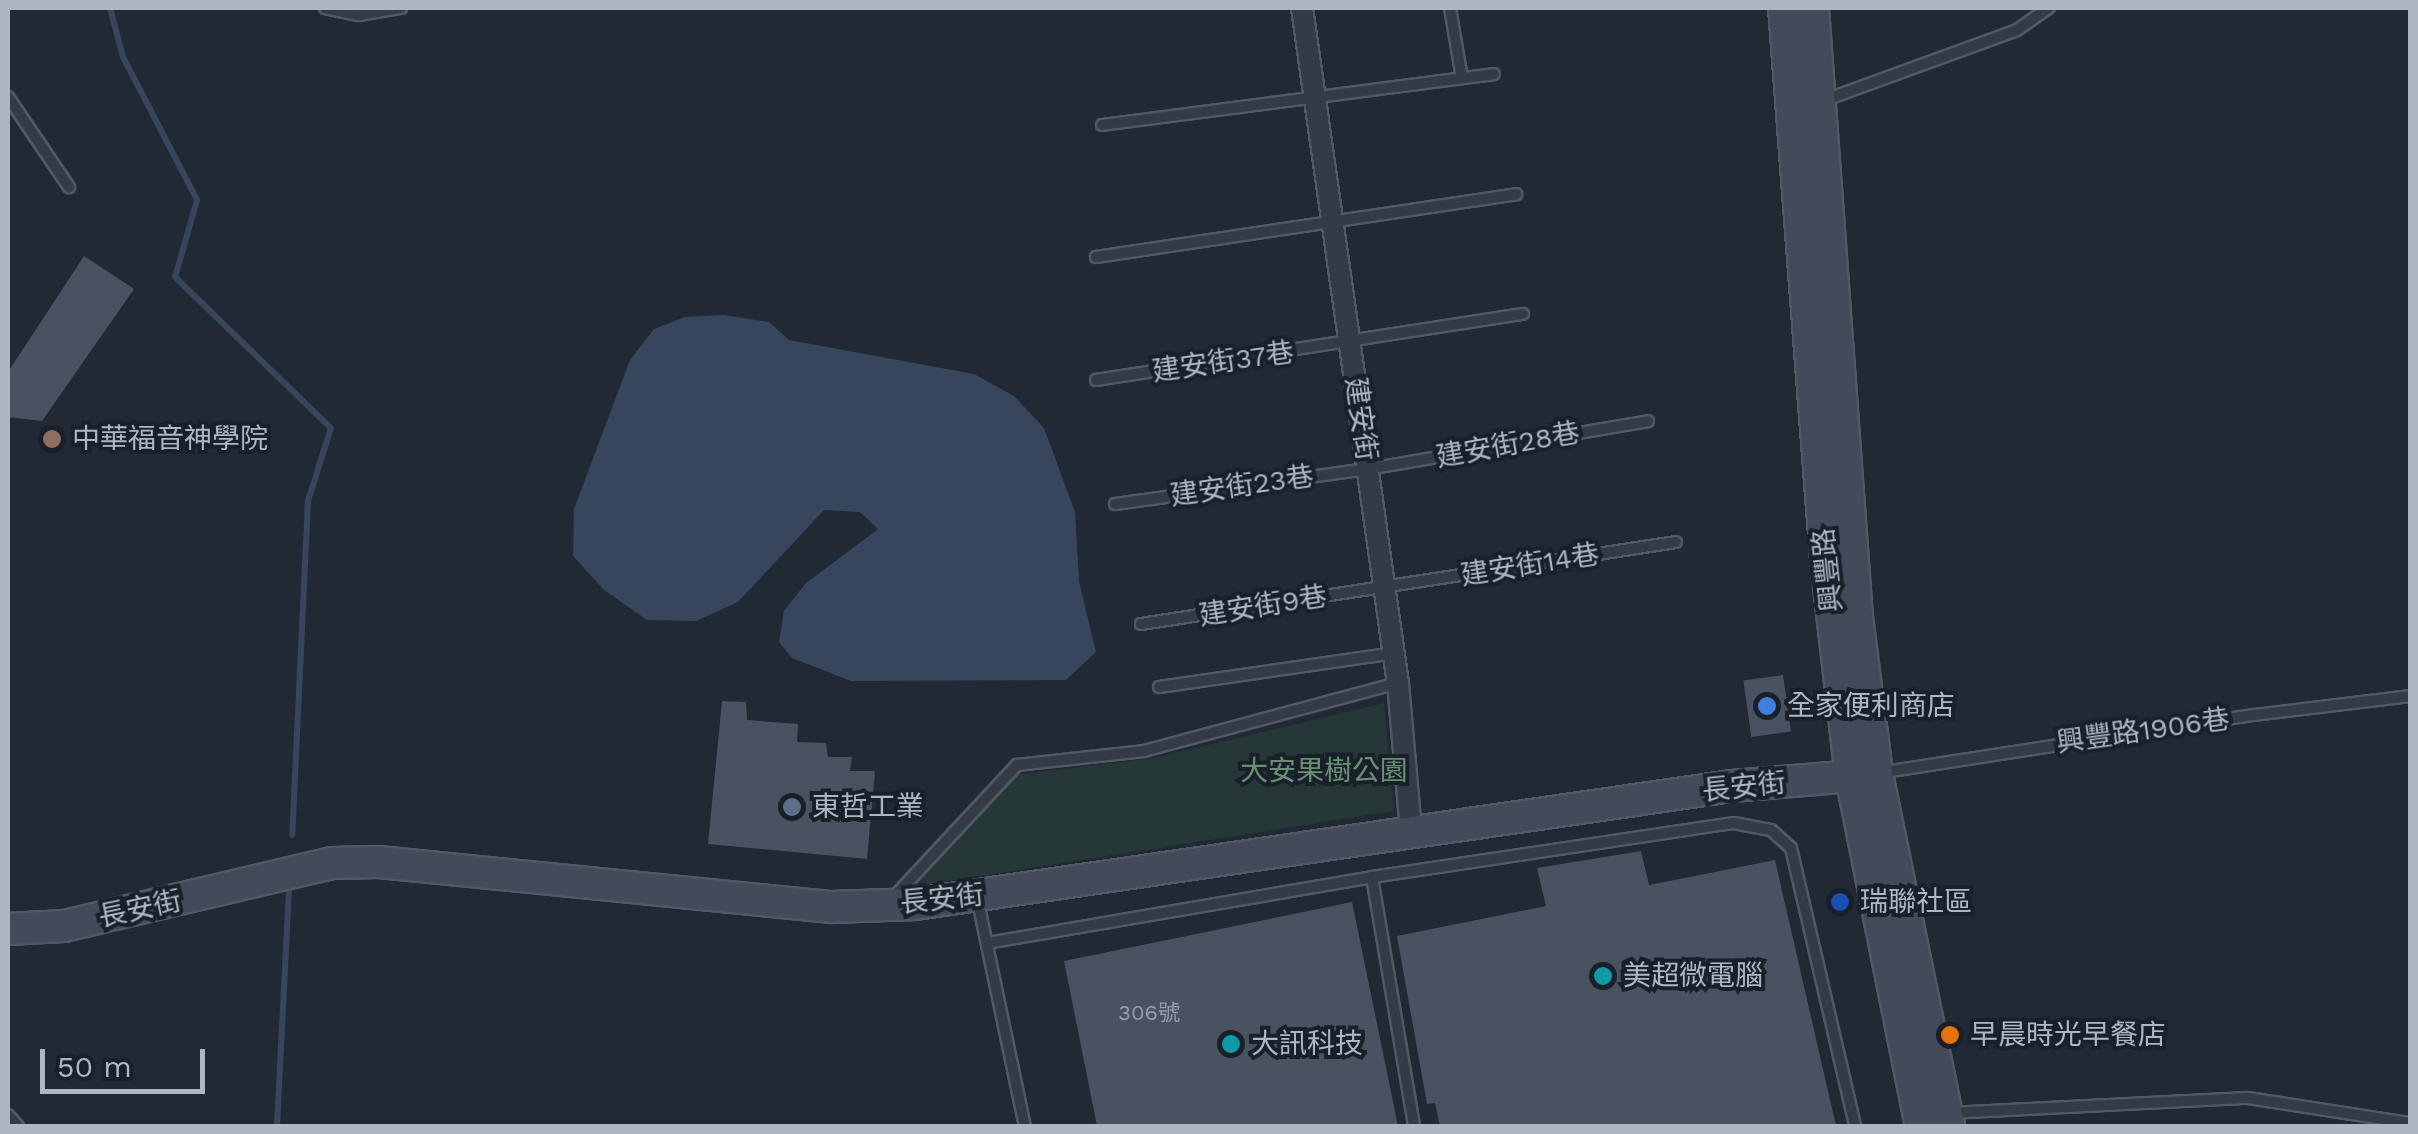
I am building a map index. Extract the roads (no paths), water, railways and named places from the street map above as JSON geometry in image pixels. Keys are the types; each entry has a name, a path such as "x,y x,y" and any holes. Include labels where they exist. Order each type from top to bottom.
{"main road":[{"name":"興豐路","path":"1784,8 1826,560 1864,775 1939,1122"},
{"name":"興豐路","path":"1814,8 1857,616 1864,775"},
{"name":"長安街","path":"8,929 64,926 332,863 379,862 832,908 886,906 1732,786 1864,775"}],"street":[{"name":"建安街","path":"1302,8 1398,682 1411,831"}],"lane":[{"path":"325,8 359,14 401,8"},
{"path":"1450,8 1462,78"},
{"path":"1819,102 2017,30 2049,8"},
{"path":"1102,124 1494,74"},
{"path":"8,97 69,187"},
{"path":"1096,257 1516,194"},
{"name":"建安街37巷","path":"1096,380 1350,344 1522,314"},
{"name":"建安街28巷","path":"1368,469 1648,420"},
{"name":"建安街23巷","path":"1115,504 1368,469"},
{"name":"建安街14巷","path":"1385,587 1676,542"},
{"name":"建安街9巷","path":"1142,624 1385,587"},
{"path":"1159,687 1394,654"},
{"path":"886,906 1017,765 1144,750 1398,682"},
{"name":"興豐路1906巷","path":"1864,775 2116,735 2410,696"},
{"path":"986,942 1372,877 1734,823 1771,830 1791,848 1855,1126"},
{"path":"1372,877 1414,1126"},
{"path":"977,896 1025,1126"},
{"path":"1939,1122 2248,1098 2410,1123"},
{"path":"8,1116 18,1126"}],"water":[{"path":"724,315 769,322 789,340 974,374 1014,396 1044,428 1075,512 1079,581 1096,652 1066,680 851,681 792,658 779,642 784,611 806,583 878,529 860,512 824,510 738,602 696,621 647,620 604,590 573,556 574,509 630,360 654,329 685,317"}],"waterway":[{"path":"110,8 123,57 197,200 175,277 331,428 308,501 292,835"},
{"path":"277,1126 289,888"}],"place":[{"name":"中華福音神學院","path":"52,439"},
{"name":"全家便利商店","path":"1767,706"},
{"name":"東哲工業","path":"792,807"},
{"name":"瑞聯社區","path":"1840,902"},
{"name":"美超微電腦","path":"1603,976"},
{"name":"早晨時光早餐店","path":"1950,1035"},
{"name":"大訊科技","path":"1231,1044"}],"park label":[{"name":"大安果樹公園","path":"1324,771"}]}
